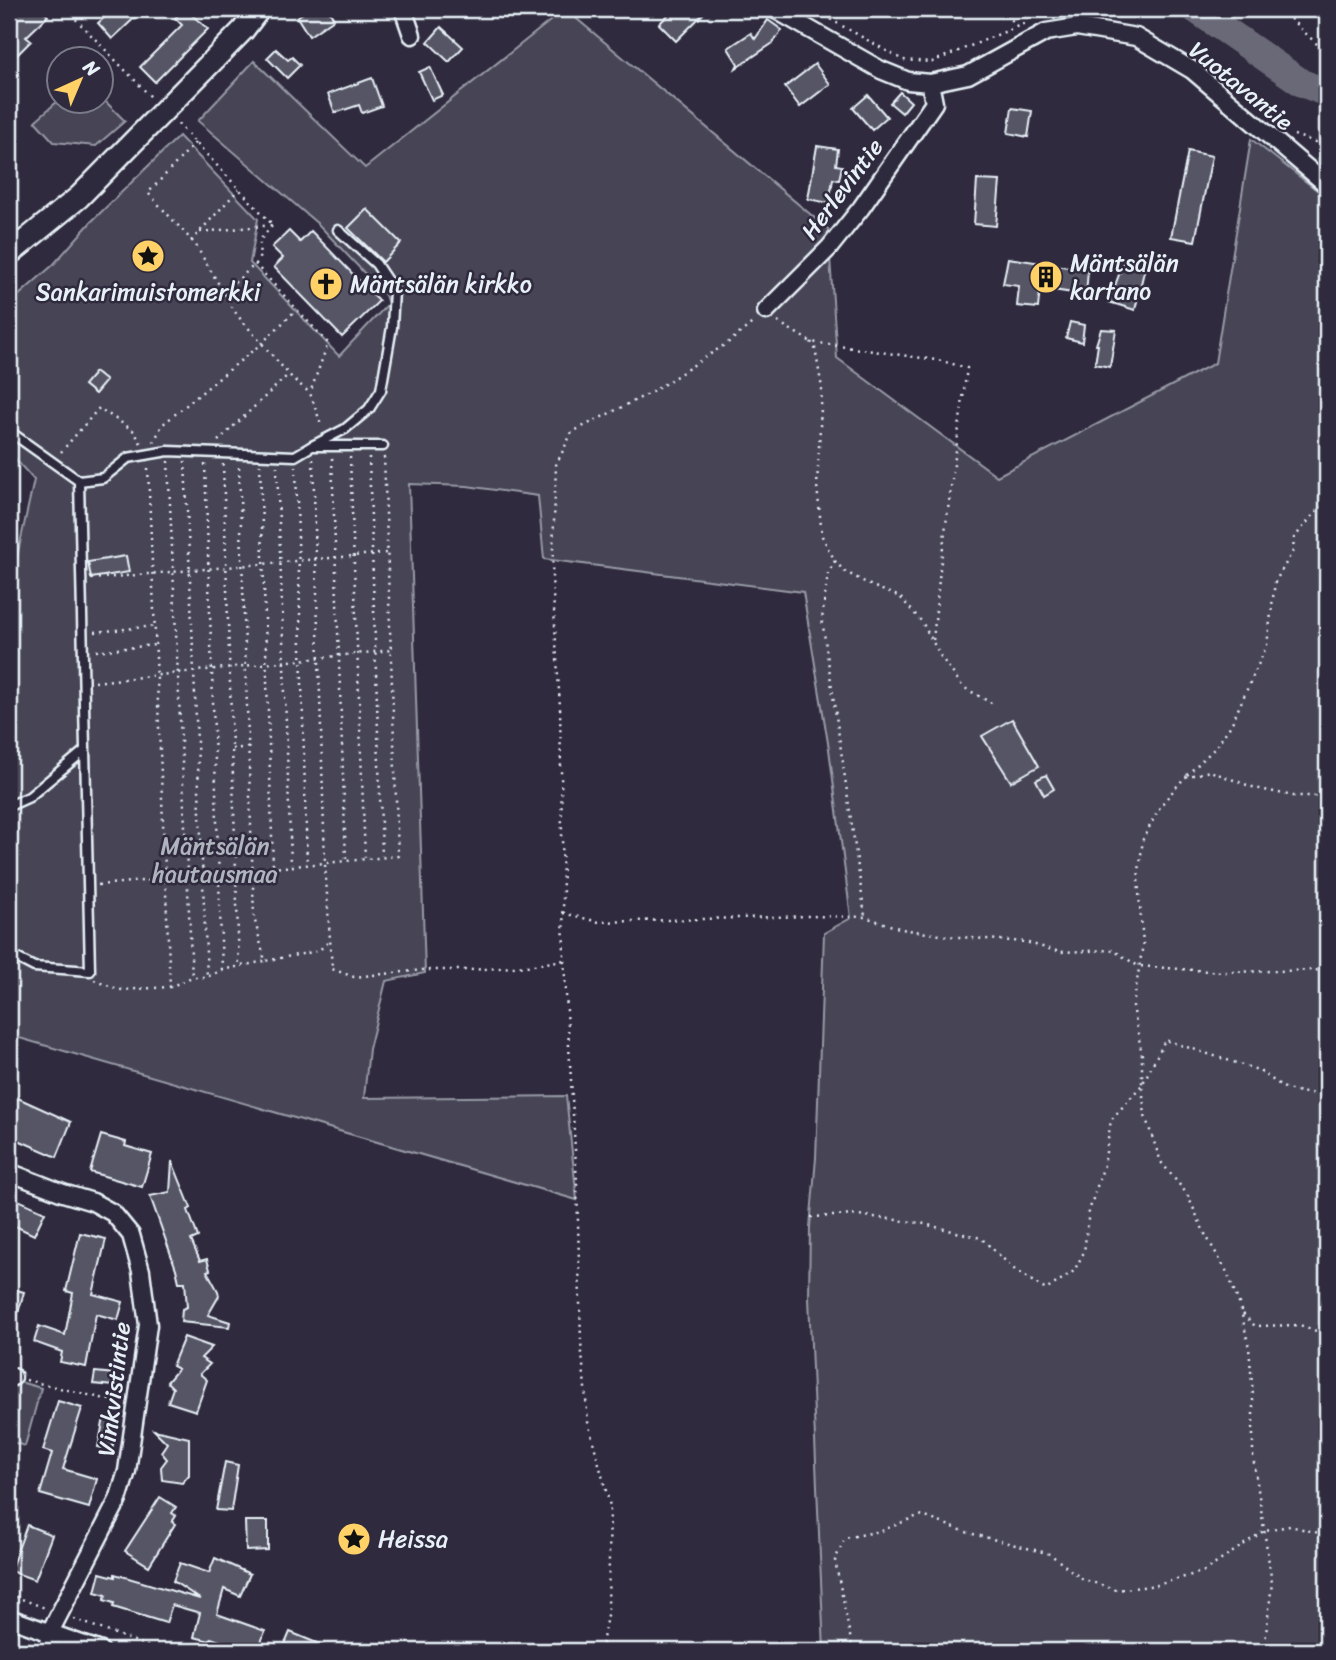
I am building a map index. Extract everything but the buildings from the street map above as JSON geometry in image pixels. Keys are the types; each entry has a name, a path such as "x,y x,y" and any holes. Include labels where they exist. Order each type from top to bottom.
{"main road":[{"path":"9,254 79,197 243,30 259,9"}],"street":[{"path":"403,9 412,35"},
{"name":"Vuotavantie","path":"774,9 880,70 908,81 930,83 968,75 1046,32 1077,27 1136,37 1192,70 1327,185"},
{"name":"Herlevintie","path":"766,311 830,248 861,208 934,103 930,83"},
{"name":"Vinkvistintie","path":"9,1172 63,1194 93,1202 113,1213 131,1235 141,1271 148,1325 127,1471 118,1500 50,1632"},
{"path":"9,1618 101,1651"},
{"path":"47,1651 50,1632"}],"lane":[{"path":"9,431 79,481 103,478 128,458 168,451 295,456 345,429 369,409 381,390 394,291 376,264 338,230"},
{"path":"312,446 383,446"},
{"path":"9,954 34,967 90,971 79,481"},
{"path":"9,806 29,797 84,751"}],"path":[{"path":"66,9 273,225"},
{"path":"811,9 903,60 932,62 1029,22"},
{"path":"1002,9 1018,27"},
{"path":"1280,9 1320,47 1327,49"},
{"path":"1293,135 1327,146"},
{"path":"195,143 148,193 191,241 237,315 289,374 310,393 322,426 320,436 312,446 325,864 331,969 354,978 423,970 527,966 564,960"},
{"path":"191,241 239,189"},
{"path":"200,232 273,225"},
{"path":"223,292 259,261 260,240 273,225"},
{"path":"255,264 328,343 310,393"},
{"path":"147,454 162,425 262,343 297,309"},
{"path":"601,1651 608,1609 610,1506 588,1422 584,1369 564,960 560,708 552,578 556,465 572,432 652,392 729,342 766,311 782,325 811,342 942,361 967,368 933,641"},
{"path":"811,342 815,348 822,388 817,486 822,536 835,561 844,571 900,597 922,622 941,657 963,687 993,704"},
{"path":"222,970 205,453 289,374"},
{"path":"52,462 99,408 134,431 147,454 170,987"},
{"path":"349,446 365,859"},
{"path":"236,869 325,864 398,856 383,446"},
{"path":"369,447 382,856"},
{"path":"332,448 346,861"},
{"path":"168,451 192,978"},
{"path":"184,451 207,977"},
{"path":"239,453 254,917 265,961"},
{"path":"223,454 239,967"},
{"path":"259,454 273,868"},
{"path":"277,456 291,866"},
{"path":"295,456 307,864"},
{"path":"1327,508 1320,507 1294,538 1293,551 1275,582 1267,645 1231,725 1214,749 1161,805 1143,839 1138,879 1143,944 1133,1006 1142,1055 1145,1116 1161,1162 1187,1194 1205,1234 1227,1272 1244,1318 1255,1326 1300,1325 1327,1335"},
{"path":"81,580 387,552"},
{"path":"835,561 828,573 822,619 865,917"},
{"path":"82,633 155,626"},
{"path":"82,653 156,645"},
{"path":"83,684 391,650"},
{"path":"232,749 249,747"},
{"path":"1185,777 1210,771 1293,796 1327,796"},
{"path":"88,886 166,879"},
{"path":"563,913 599,922 865,917 902,929 946,936 1025,942 1060,952 1113,950 1138,966 1222,972 1327,970"},
{"path":"90,971 94,981 120,990 170,987 222,970 318,951 331,940"},
{"path":"811,1217 858,1215 920,1223 981,1238 1015,1270 1046,1290 1074,1271 1084,1252 1089,1211 1104,1165 1111,1120 1142,1085 1166,1040 1258,1070 1286,1089 1327,1094"},
{"path":"1240,1306 1249,1348 1253,1395 1253,1456 1272,1583 1264,1651"},
{"path":"11,1377 137,1407"},
{"path":"853,1651 835,1560 845,1538 881,1531 920,1515 969,1533 1050,1554 1082,1579 1116,1590 1157,1585 1205,1571 1265,1530 1290,1526 1327,1535"},
{"path":"9,1594 161,1651"}],"green space":[{"name":"Mäntsälän hautausmaa","path":"565,9 828,229 837,358 997,476 1215,363 1251,139 1327,198 1327,1651 824,1651 809,1298 810,1227 816,1158 824,933 851,918 829,749 803,592 544,559 538,496 467,486 409,484 425,973 386,981 369,1049 364,1098 566,1096 577,1200 9,1035 9,593 34,480 9,452 9,304 53,265 91,222 179,136 258,219 250,263 339,356 388,304 385,295 319,225 198,121 254,61 365,168"},
{"path":"46,111 46,116 116,116 116,112 125,121 96,146 54,142 35,121"},
{"path":"9,1379 41,1388 25,1446 12,1442 9,1452"}],"waterway":[{"path":"1195,9 1302,83 1327,93"}],"place":[{"name":"Sankarimuistomerkki","path":"148,256"},
{"name":"Mäntsälän kartano","path":"1046,277"},
{"name":"Mäntsälän kirkko","path":"326,284"},
{"name":"Heissa","path":"354,1539"}]}
